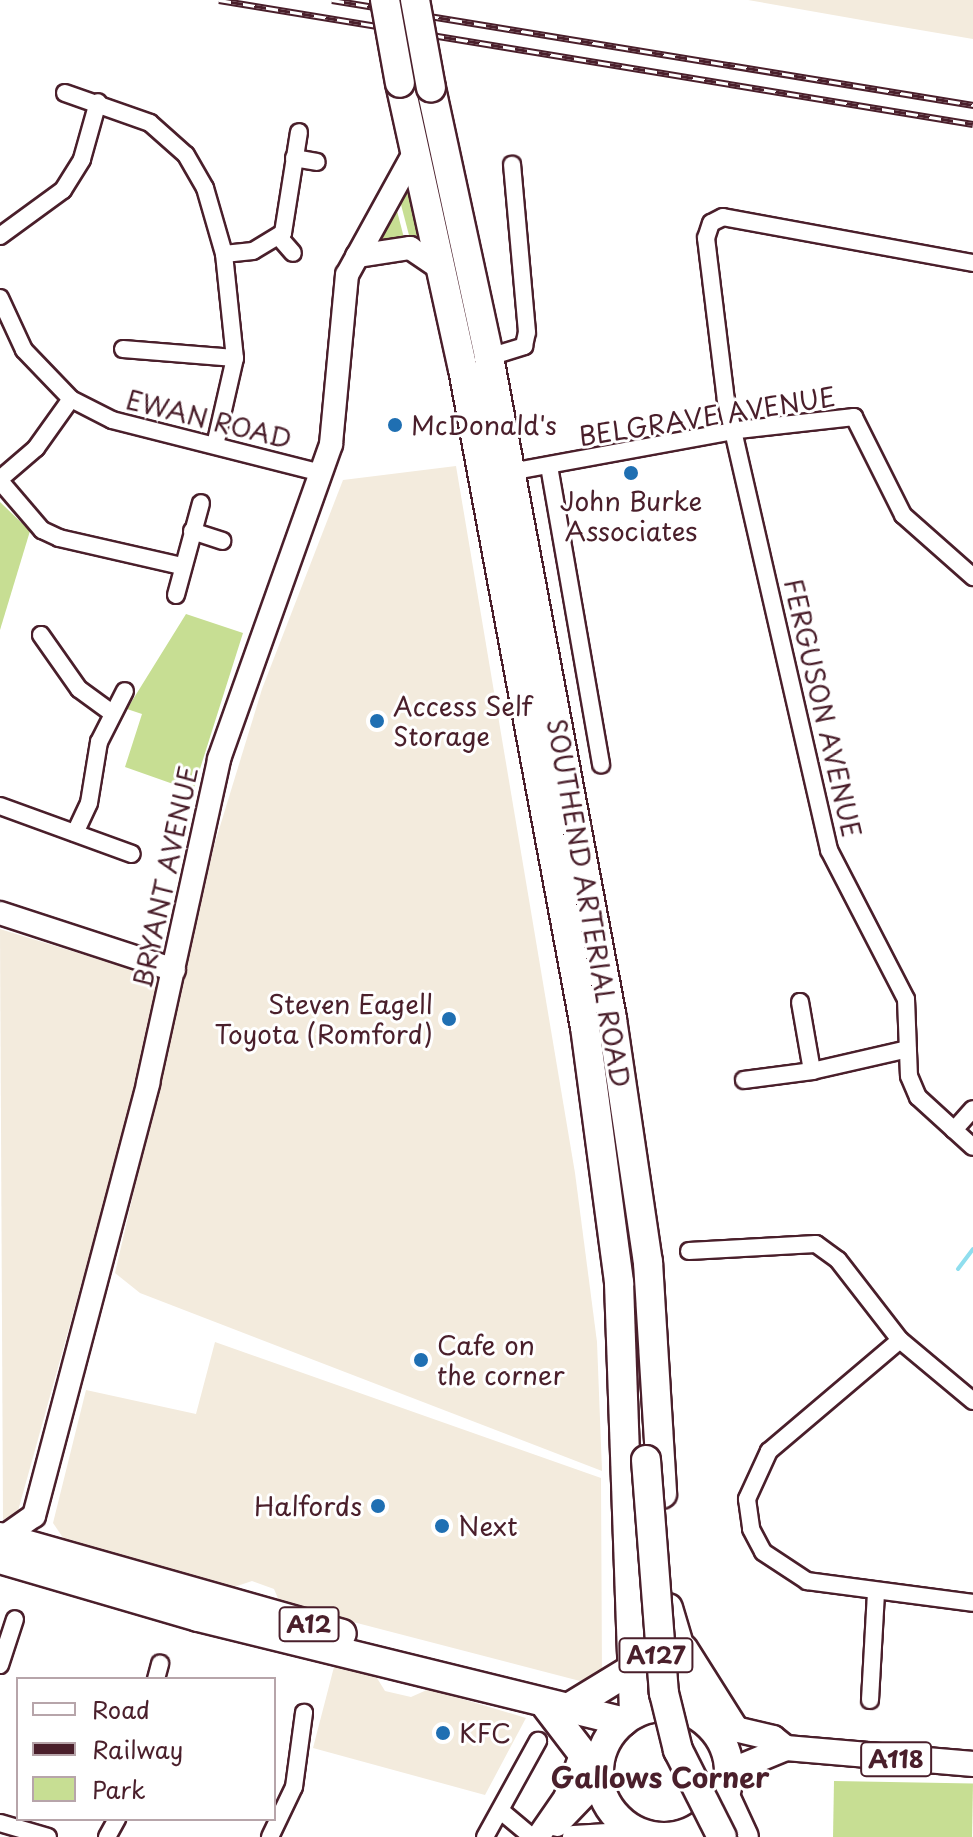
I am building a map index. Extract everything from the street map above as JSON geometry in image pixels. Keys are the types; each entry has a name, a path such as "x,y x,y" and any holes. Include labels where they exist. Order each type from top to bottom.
{"highway":[{"name":"SOUTHEND ARTERIAL ROAD","path":"385,0 440,268 585,1027 619,1283 632,1669 628,1717"},
{"name":"SOUTHEND ARTERIAL ROAD","path":"415,0 489,357 612,1019 648,1262 673,1643 702,1719"},
{"name":"A127","path":"646,1460 648,1262"},
{"name":"A127","path":"619,1283 630,1312 646,1460 664,1693 678,1750 722,1837"},
{"name":"A12","path":"1,1544 53,1552 354,1637 439,1671"},
{"name":"A12","path":"1,1544 252,1631 439,1671 558,1707 628,1717"},
{"path":"632,1669 558,1707 599,1778 613,1813 641,1833 676,1837 710,1818 726,1789"},
{"path":"599,1778 606,1741 628,1717 670,1707 702,1719 722,1743 726,1789 744,1837"}],"main road":[{"path":"668,1601 686,1649 735,1727"},
{"name":"A118","path":"702,1719 735,1727 786,1748 973,1764"},
{"name":"A118","path":"726,1789 745,1765 786,1748"}],"street":[{"path":"65,93 98,102 150,123 186,155 212,205 224,254 235,358 216,441"},
{"path":"0,236 63,190 82,159 98,102"},
{"path":"224,254 253,251 279,237 291,210 299,132"},
{"name":"BRYANT AVENUE","path":"34,1516 174,970 219,759 321,473 342,361 344,291 357,256 414,153"},
{"path":"294,158 317,162"},
{"path":"489,357 524,346 527,332 512,165"},
{"name":"FERGUSON AVENUE","path":"973,263 723,217 711,223 717,348 738,430 829,850 906,999 908,1049 918,1097 973,1147"},
{"path":"279,237 293,253"},
{"path":"357,256 410,248 440,268"},
{"name":"EWAN ROAD","path":"2,307 24,350 71,399 112,420 216,441 321,473"},
{"path":"123,349 235,358"},
{"path":"71,399 36,448 0,480 42,530 59,538 181,566"},
{"name":"BELGRAVE AVENUE","path":"510,472 738,430 854,417 903,515 973,577"},
{"path":"549,466 601,765"},
{"path":"176,595 181,566 201,503"},
{"path":"192,531 222,541"},
{"path":"41,635 79,689 111,712"},
{"path":"75,833 111,712 125,691"},
{"path":"0,806 132,854"},
{"path":"0,913 174,970"},
{"path":"800,1002 812,1071"},
{"path":"744,1080 812,1071 908,1049"},
{"path":"954,1130 973,1109"},
{"path":"689,1251 816,1244 838,1260 900,1340 973,1401"},
{"path":"900,1340 769,1451 747,1499 751,1529 783,1569 807,1581 973,1603"},
{"path":"1,1544 34,1516 53,1552"},
{"path":"870,1700 876,1591"},
{"path":"0,1665 8,1627"},
{"path":"270,1837 294,1787 304,1713"},
{"path":"485,1837 538,1741"},
{"path":"537,1837 565,1798 582,1752"},
{"path":"537,1837 599,1778"},
{"path":"501,1811 537,1837"},
{"path":"0,1823 21,1833 48,1837"},
{"path":"574,1837 641,1833"}],"shaded area":[{"path":"748,0 973,0 973,39 873,22"},
{"path":"456,466 575,1173 597,1342 602,1471 140,1293 115,1273 214,846 262,689 343,480"},
{"path":"0,929 166,980 18,1511 3,1520"},
{"path":"215,1342 601,1478 602,1675 580,1681 280,1603 274,1589 252,1581 234,1587 68,1545 53,1523 86,1390 196,1414"},
{"path":"335,1663 377,1678 385,1691 411,1697 429,1689 526,1718 485,1795 313,1748"}],"green space":[{"path":"408,182 423,243 410,239 399,197"},
{"path":"395,203 404,238 374,242"},
{"path":"0,502 30,531 0,630"},
{"path":"186,614 243,633 193,791 125,767 142,714 127,709"},
{"path":"834,1781 973,1783 972,1837 833,1837"}],"waterway":[{"path":"958,1269 973,1249"}],"railway":[{"path":"219,0 973,124"},
{"path":"332,0 973,105"}],"place":[{"name":"McDonald's","path":"395,425"},
{"name":"John Burke Associates","path":"631,473"},
{"name":"Access Self Storage","path":"377,721"},
{"name":"Steven Eagell Toyota (Romford)","path":"449,1019"},
{"name":"Cafe on the corner","path":"421,1360"},
{"name":"Halfords","path":"378,1506"},
{"name":"Next","path":"442,1526"},
{"name":"KFC","path":"443,1733"}],"district":[{"name":"Gallows Corner","path":"660,1777"}]}
